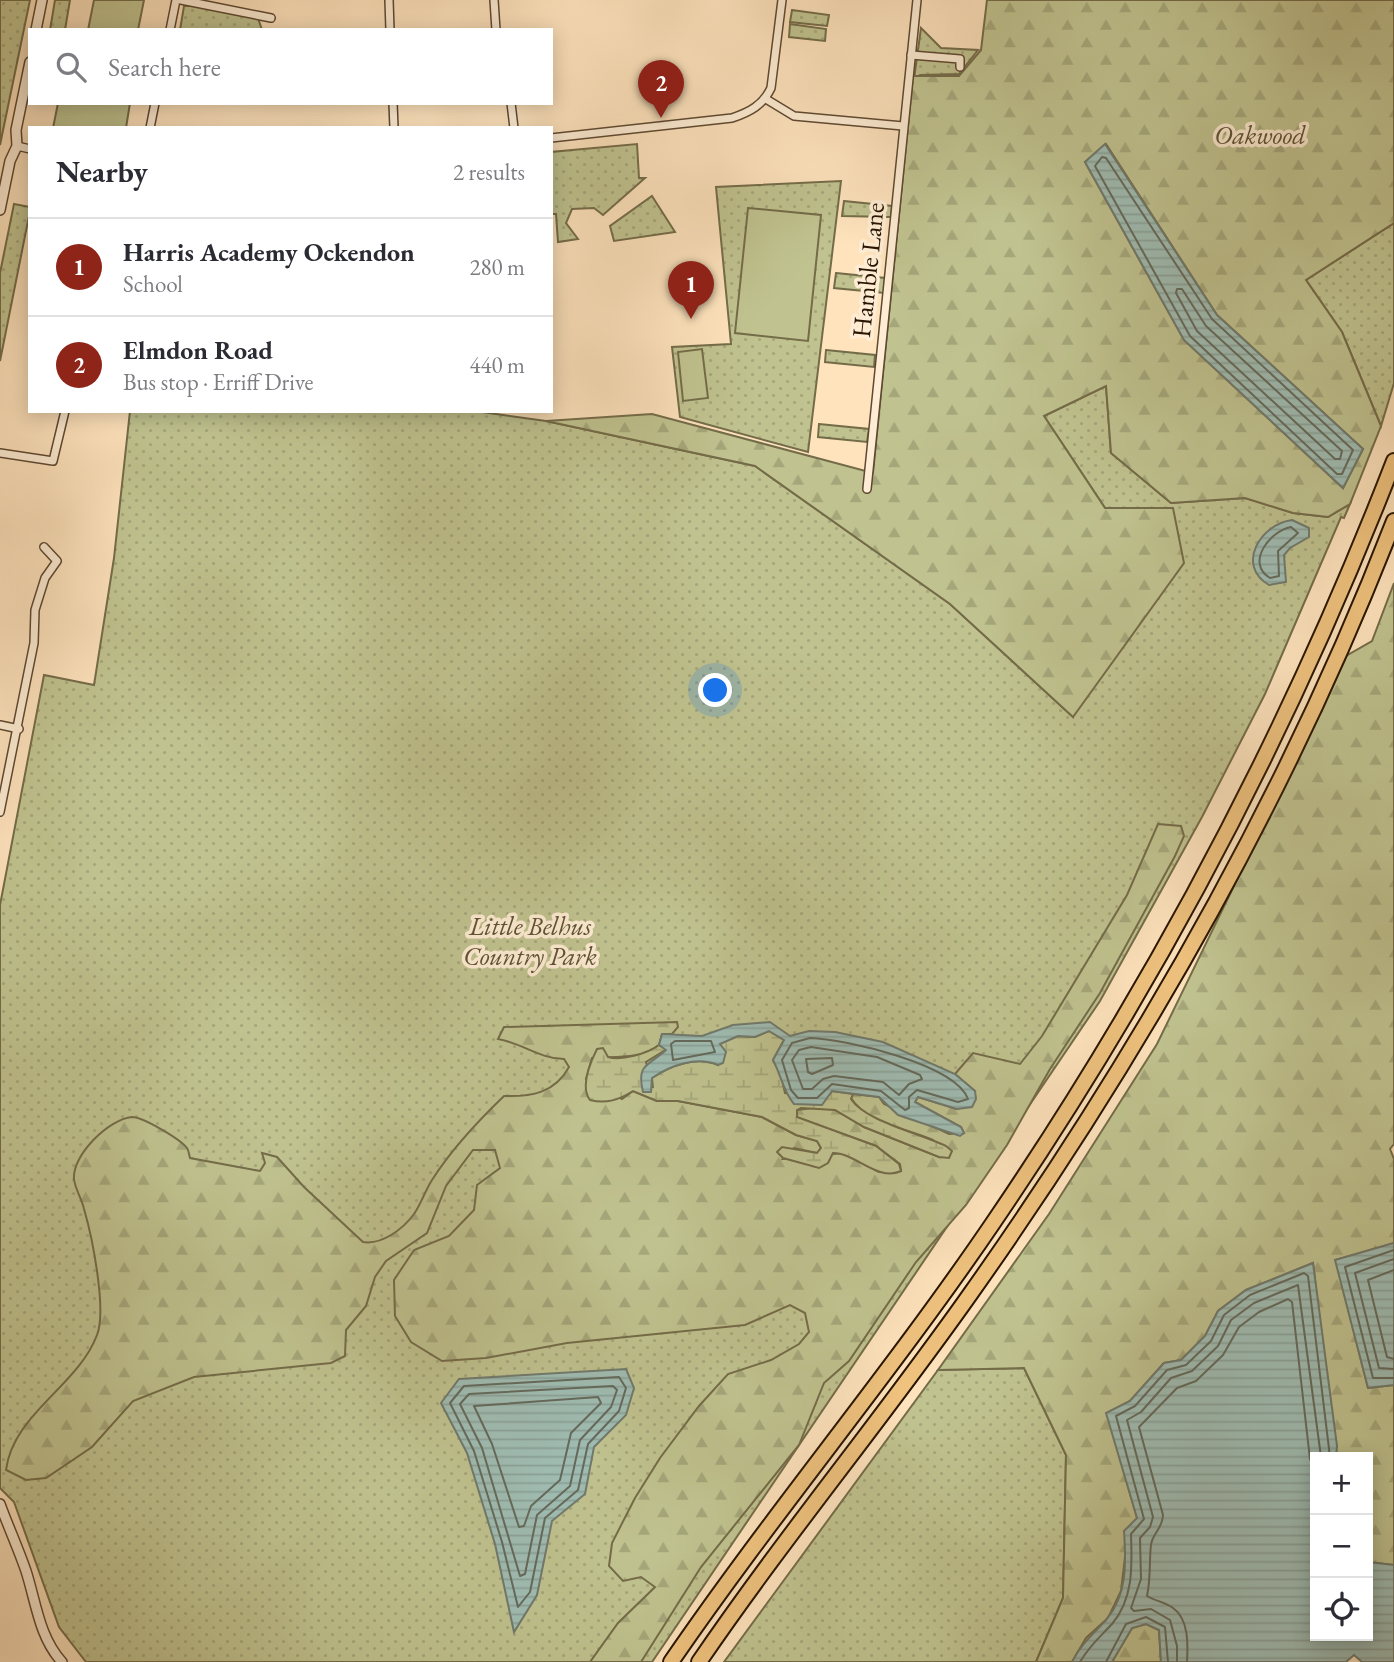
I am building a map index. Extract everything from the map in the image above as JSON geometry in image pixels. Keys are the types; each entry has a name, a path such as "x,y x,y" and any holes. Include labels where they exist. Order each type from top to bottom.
{"highway":[{"path":"671,1662 734,1573 959,1272 1057,1127 1150,976 1222,844 1299,688 1394,461"},
{"path":"699,1662 973,1290 1127,1055 1221,891 1295,747 1344,641 1394,521"}],"street":[{"path":"36,28 42,0"},
{"path":"171,28 179,0 271,18"},
{"path":"389,0 390,28"},
{"path":"495,0 496,28"},
{"path":"553,138 732,118 749,113 766,99 771,88 782,0"},
{"name":"Hamble Lane","path":"867,489 917,0"},
{"path":"911,55 960,63 961,50"},
{"path":"0,210 10,161 17,146 16,130 28,72"},
{"path":"766,99 794,116 903,126"},
{"path":"150,126 155,105"},
{"path":"393,105 394,126"},
{"path":"511,105 514,126"},
{"path":"17,146 28,149"},
{"path":"0,453 53,461 65,413"},
{"path":"0,812 19,729 34,643 35,610 45,578 57,561 44,547"},
{"path":"0,725 19,729"},
{"path":"0,1503 26,1571 42,1628 51,1650 62,1662"}],"green space":[{"path":"0,0 30,0 0,145"},
{"path":"55,0 70,0 65,28 50,28"},
{"path":"94,0 144,0 138,28 88,28"},
{"name":"Oakwood","path":"987,0 1394,0 1394,223 1306,280 1342,332 1381,426 1350,504 1328,517 1293,513 1245,498 1171,503 1111,453 1106,386 1044,416 1105,508 1173,508 1184,563 1073,717 950,604 755,466 546,421 652,414 873,473 913,76 959,76 981,50","holes":["1106,144 1217,315 1363,449 1343,488 1184,340 1085,162"]},
{"path":"184,6 199,6 258,18 261,28 180,28"},
{"path":"792,10 829,15 827,26 790,22"},
{"path":"790,24 826,29 825,41 789,37"},
{"path":"921,28 941,48 978,50 959,74 920,75 914,79"},
{"path":"58,105 130,105 126,126 53,126"},
{"path":"637,144 639,178 645,178 603,215 594,208 572,209 566,223 578,239 558,242 556,214 553,214 553,152"},
{"path":"841,181 808,452 680,417 672,347 731,344 716,187"},
{"path":"652,196 675,232 614,241 610,226"},
{"path":"844,201 892,206 891,217 842,216"},
{"path":"14,204 28,207 28,221 0,361 0,273"},
{"path":"748,208 821,215 808,341 735,333"},
{"path":"1394,223 1394,383 1381,426 1342,332 1306,280"},
{"path":"836,273 885,278 884,293 834,288"},
{"path":"702,349 708,398 683,401 678,352"},
{"path":"826,350 875,355 874,367 825,362"},
{"name":"Little Belhus Country Park","path":"1106,386 1111,453 1171,503 1245,498 1293,513 1328,517 1350,504 1344,518 1341,517 1265,694 1202,817 1100,1001 652,1662 86,1662 59,1627 14,1502 0,1488 0,905 44,675 94,685 114,558 130,413 489,413 546,421 755,466 950,604 1073,717 1105,508 1044,416"},
{"path":"819,424 869,429 867,442 818,437"},
{"path":"1394,583 1394,1144 1390,1149 1394,1159 1394,1243 1336,1260 1368,1388 1394,1385 1394,1565 1373,1563 1373,1452 1335,1452 1313,1263 1246,1290 1218,1311 1205,1336 1181,1360 1164,1363 1130,1401 1107,1413 1137,1518 1125,1557 1121,1591 1108,1618 1086,1638 1072,1662 1036,1662 1063,1598 1066,1455 1024,1368 938,1370 1049,1214 1157,1044 1346,656 1372,641"},
{"path":"1158,824 1181,826 1184,836 1175,856 1100,993 1050,1069 1007,1145 966,1205 916,1262 849,1361 824,1383 799,1445 701,1567 641,1662 590,1662 618,1623 655,1587 641,1577 623,1581 609,1566 612,1543 635,1498 660,1458 699,1406 728,1374 771,1360 799,1344 809,1332 805,1313 790,1305 745,1325 567,1343 486,1358 442,1361 411,1342 395,1316 394,1280 414,1250 449,1236 474,1210 477,1185 500,1168 495,1150 473,1150 446,1186 427,1233 386,1261 375,1277 366,1306 346,1330 345,1356 331,1363 194,1377 133,1401 92,1447 46,1478 26,1480 6,1470 11,1450 20,1432 76,1370 97,1335 100,1309 97,1273 87,1221 74,1179 79,1159 85,1149 113,1124 132,1117 144,1121 183,1144 188,1149 190,1158 260,1171 265,1163 262,1153 277,1157 304,1187 363,1242 377,1241 392,1235 409,1220 448,1158 504,1096 524,1096 541,1092 557,1083 569,1067 564,1059 498,1039 504,1027 677,1022 678,1027 672,1034 662,1034 659,1045 652,1050 627,1056 592,1058 586,1079 622,1099 633,1091 657,1101 678,1101 762,1117 796,1135 817,1141 821,1148 817,1153 794,1148 783,1159 843,1153 879,1172 901,1171 900,1164 876,1146 796,1117 797,1110 821,1107 835,1110 864,1127 939,1157 933,1140 877,1120 858,1107 851,1098 853,1094 879,1097 884,1104 949,1134 964,1133 961,1127 915,1102 918,1097 957,1109 975,1091 955,1074 973,1053 1020,1064 1042,1036 1127,895"},
{"path":"769,1031 784,1040 773,1060 781,1075 785,1093 827,1097 832,1091 853,1094 851,1099 868,1114 946,1146 952,1151 949,1158 939,1157 864,1127 835,1110 801,1108 797,1110 797,1117 876,1146 899,1164 901,1171 884,1173 850,1157 833,1153 828,1163 819,1168 783,1158 777,1152 782,1147 817,1153 821,1148 817,1141 796,1135 762,1117 678,1101 657,1101 633,1091 607,1101 590,1100 587,1095 587,1075 597,1049 603,1048 608,1057 620,1058 641,1054 659,1045 667,1049 646,1062 653,1088 652,1078 667,1069 702,1061 718,1065 719,1044 738,1036 755,1037"},
{"path":"1024,1368 1066,1455 1063,1598 1036,1662 724,1662 938,1370"},
{"path":"1146,1624 1159,1630 1161,1662 1112,1662 1132,1628"}],"water":[{"path":"1105,144 1217,315 1363,449 1343,488 1184,340 1085,162"},
{"path":"1292,520 1309,528 1309,537 1290,548 1284,555 1286,582 1269,585 1259,577 1254,567 1256,546 1271,529"},
{"path":"770,1022 790,1036 809,1031 835,1032 883,1042 955,1074 975,1091 976,1099 972,1107 957,1109 918,1097 915,1102 961,1127 964,1133 960,1136 898,1115 879,1097 832,1091 822,1105 794,1104 773,1060 784,1040 769,1031 755,1037 738,1036 720,1044 726,1052 723,1063 718,1065 702,1061 667,1069 652,1078 651,1092 643,1092 643,1070 666,1050 659,1045 662,1034 702,1036 733,1025"},
{"path":"1394,1243 1394,1385 1368,1388 1335,1260"},
{"path":"1313,1263 1337,1446 1336,1452 1310,1452 1310,1641 1373,1641 1373,1563 1394,1565 1394,1662 1362,1662 1354,1655 1346,1662 1161,1662 1159,1630 1146,1624 1132,1628 1112,1662 1072,1662 1083,1644 1106,1620 1118,1599 1124,1577 1124,1531 1137,1518 1106,1413 1130,1401 1164,1363 1181,1360 1205,1336 1218,1311 1246,1290"},
{"path":"626,1369 634,1388 626,1415 594,1447 585,1494 552,1521 537,1595 514,1632 495,1544 467,1453 441,1403 459,1379"}],"place":[{"name":"Elmdon Road","path":"661,118"},
{"name":"Harris Academy Ockendon","path":"691,319"}]}
